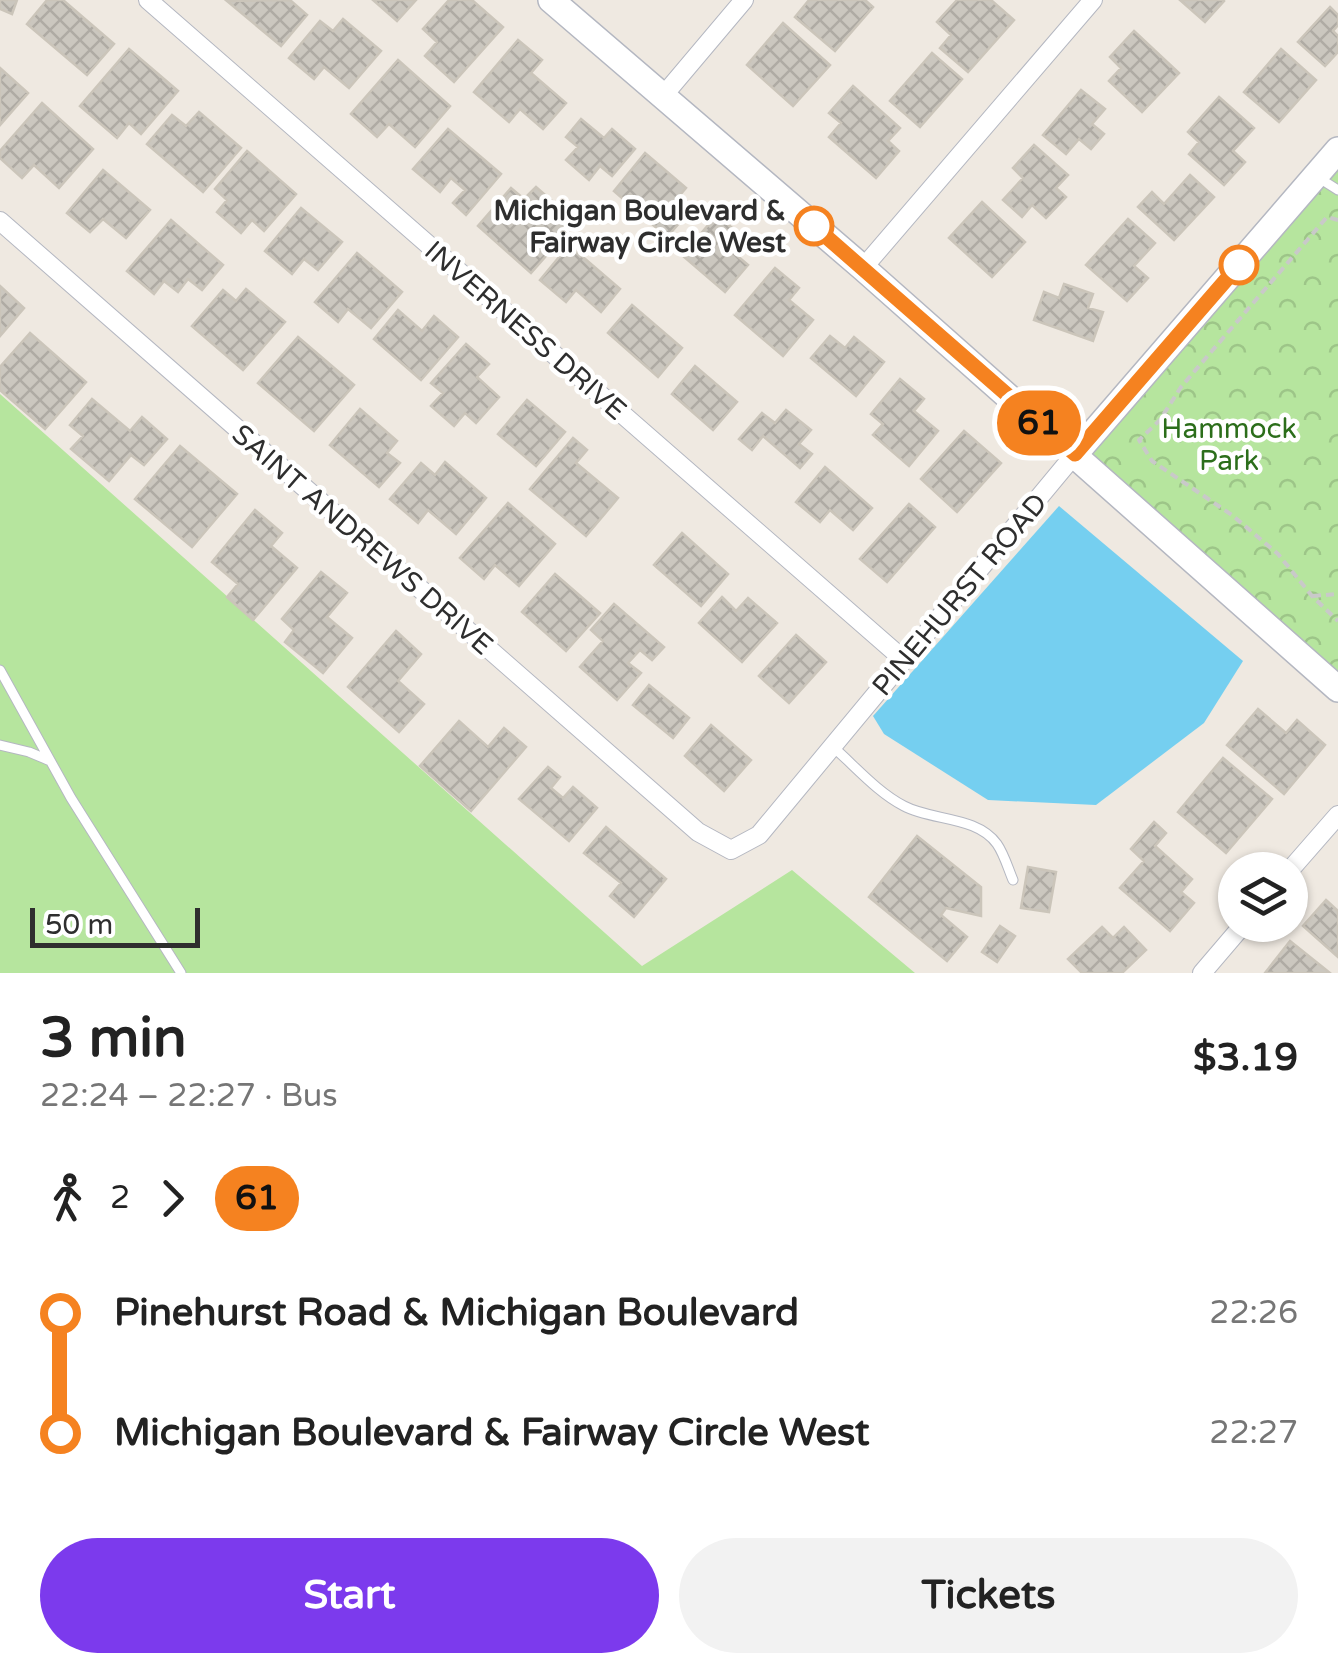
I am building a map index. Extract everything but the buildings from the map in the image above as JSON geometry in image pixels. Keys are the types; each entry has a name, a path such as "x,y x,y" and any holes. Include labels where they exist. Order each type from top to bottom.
{"street":[{"name":"INVERNESS DRIVE","path":"148,0 904,660"},
{"path":"551,0 863,268 1338,689"},
{"path":"664,96 744,0"},
{"path":"863,268 1094,0"},
{"name":"PINEHURST ROAD","path":"732,850 759,835 1075,454 1327,183 1338,150"},
{"name":"SAINT ANDREWS DRIVE","path":"0,221 698,832 732,850"},
{"path":"1306,852 1338,815"},
{"path":"1202,973 1228,942"}],"lane":[{"path":"0,670 91,832 181,973"},
{"path":"0,745 51,761"},
{"path":"832,746 902,805 982,831 998,844 1013,880"}],"path":[{"path":"1338,220 1326,217 1180,387 1160,420 1139,440 1152,461 1188,483 1278,554 1338,621"},
{"path":"1312,596 1338,594"}],"green space":[{"name":"Hammock Park","path":"1338,150 1338,686 1075,454"},
{"path":"0,394 642,966 792,870 915,973 0,973"}],"water":[{"path":"1059,506 1243,661 1204,723 1096,805 988,800 884,734 873,716"}],"bus line":[{"name":"61","path":"814,226 1075,454 1239,265"}],"place":[{"name":"Michigan Boulevard & Fairway Circle West","path":"814,226"}]}
